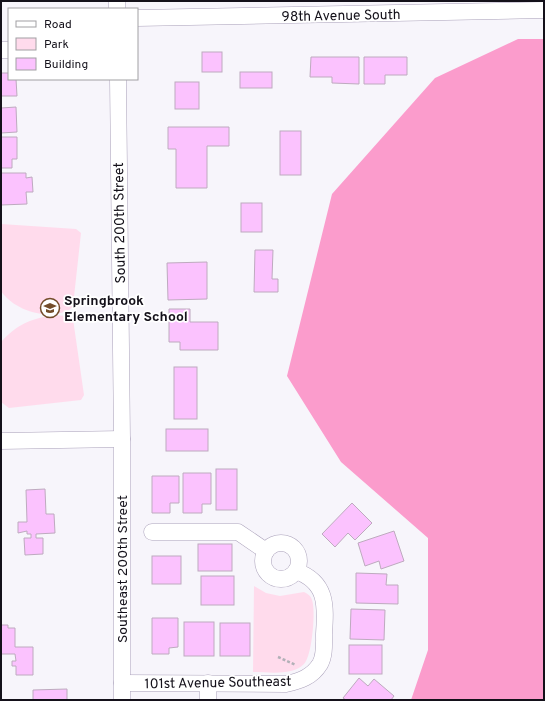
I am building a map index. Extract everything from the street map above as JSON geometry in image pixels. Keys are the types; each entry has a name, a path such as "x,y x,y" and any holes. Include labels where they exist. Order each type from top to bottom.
{"street":[{"name":"98th Avenue South","path":"138,18 258,9 544,10"},
{"name":"South 200th Street","path":"118,80 122,439"},
{"path":"1,441 122,439"},
{"name":"Southeast 200th Street","path":"122,439 122,700"},
{"path":"152,532 238,532 266,551"},
{"path":"277,543 291,546 296,551 298,557 296,571 284,578 271,576 266,571 263,564 266,551 277,543"},
{"name":"101st Avenue Southeast","path":"122,683 286,684 305,679 320,664 324,652 326,604 315,582 307,575 296,571"},
{"path":"208,683 208,700"}],"green space":[{"name":"Springbrook Elementary School","path":"1,224 76,229 81,233 73,306 68,311 53,315 66,316 73,319 84,395 81,400 9,408 1,402 2,341 19,326 51,315 23,309 6,297 1,291"},
{"path":"254,586 266,593 280,596 304,592 311,597 314,613 311,643 307,660 299,668 287,672 253,672"}],"shaded area":[{"path":"518,39 544,39 544,700 411,700 428,650 428,538 341,462 287,376 332,194 435,78"}],"building":[{"path":"202,52 222,52 222,72 202,72"},
{"path":"311,57 359,57 359,84 332,83 332,77 310,77"},
{"path":"364,57 407,57 407,75 385,75 385,84 364,84"},
{"path":"240,72 272,72 272,88 240,88"},
{"path":"1,73 8,73 8,80 16,80 17,96 1,96"},
{"path":"175,82 199,82 199,109 175,109"},
{"path":"16,107 17,132 1,133 1,108"},
{"path":"168,127 229,127 229,146 207,146 207,188 176,188 176,149 168,149"},
{"path":"280,131 301,131 301,175 280,175"},
{"path":"1,137 17,137 17,159 12,159 12,168 1,168"},
{"path":"1,173 26,173 26,178 32,177 33,192 26,192 27,204 1,205"},
{"path":"241,203 262,203 262,232 241,232"},
{"path":"255,250 273,250 272,279 278,279 278,292 254,292"},
{"path":"207,262 207,299 168,300 167,263"},
{"path":"169,309 190,309 190,322 218,322 218,350 180,350 180,342 169,342"},
{"path":"174,367 197,367 197,419 174,419"},
{"path":"166,429 208,429 208,451 166,451"},
{"path":"216,469 237,469 237,510 216,510"},
{"path":"183,473 211,473 211,504 202,504 202,513 183,513"},
{"path":"152,476 179,476 179,503 170,503 170,513 152,513"},
{"path":"45,489 46,514 54,514 55,533 36,534 36,538 43,538 43,554 25,555 24,538 31,538 31,534 27,534 27,531 18,533 18,522 27,522 26,490"},
{"path":"352,503 372,523 355,540 348,533 335,547 322,534"},
{"path":"394,531 404,561 381,569 379,561 365,566 358,543"},
{"path":"198,544 232,544 232,571 198,571"},
{"path":"152,556 181,556 181,584 152,584"},
{"path":"356,573 387,574 386,585 398,585 398,604 356,603"},
{"path":"201,576 234,576 234,605 201,605"},
{"path":"351,609 385,610 384,640 350,639"},
{"path":"152,618 178,618 178,647 169,648 169,654 152,654"},
{"path":"184,622 214,622 214,656 184,656"},
{"path":"220,623 250,623 250,656 220,656"},
{"path":"1,625 8,625 8,628 15,628 15,647 33,647 33,675 16,675 16,666 12,666 12,661 16,661 15,654 1,654"},
{"path":"349,645 382,645 382,674 349,674"},
{"path":"359,678 368,686 374,679 394,696 391,700 346,700 343,698"},
{"path":"67,689 67,700 33,700 33,690"}],"place":[{"name":"Springbrook Elementary School","path":"50,308"}]}
